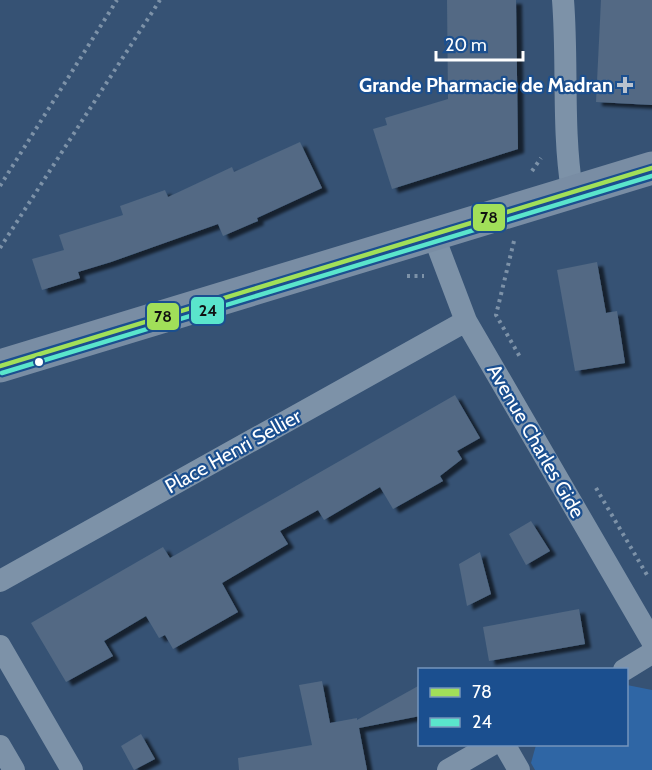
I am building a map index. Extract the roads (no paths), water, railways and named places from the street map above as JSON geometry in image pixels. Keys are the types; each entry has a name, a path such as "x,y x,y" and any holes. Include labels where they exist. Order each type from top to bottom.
{"main road":[{"path":"0,366 652,168"}],"street":[{"path":"563,0 566,34 567,159 572,191"},
{"name":"Avenue Charles Gide","path":"433,234 466,321 652,641"},
{"name":"Place Henri Sellier","path":"0,582 466,321"},
{"path":"0,646 72,770"},
{"path":"626,668 652,653"},
{"path":"0,746 14,770"},
{"path":"448,770 490,746"},
{"path":"505,746 519,770"}],"place":[{"name":"Grande Pharmacie de Madran","path":"625,85"}]}
